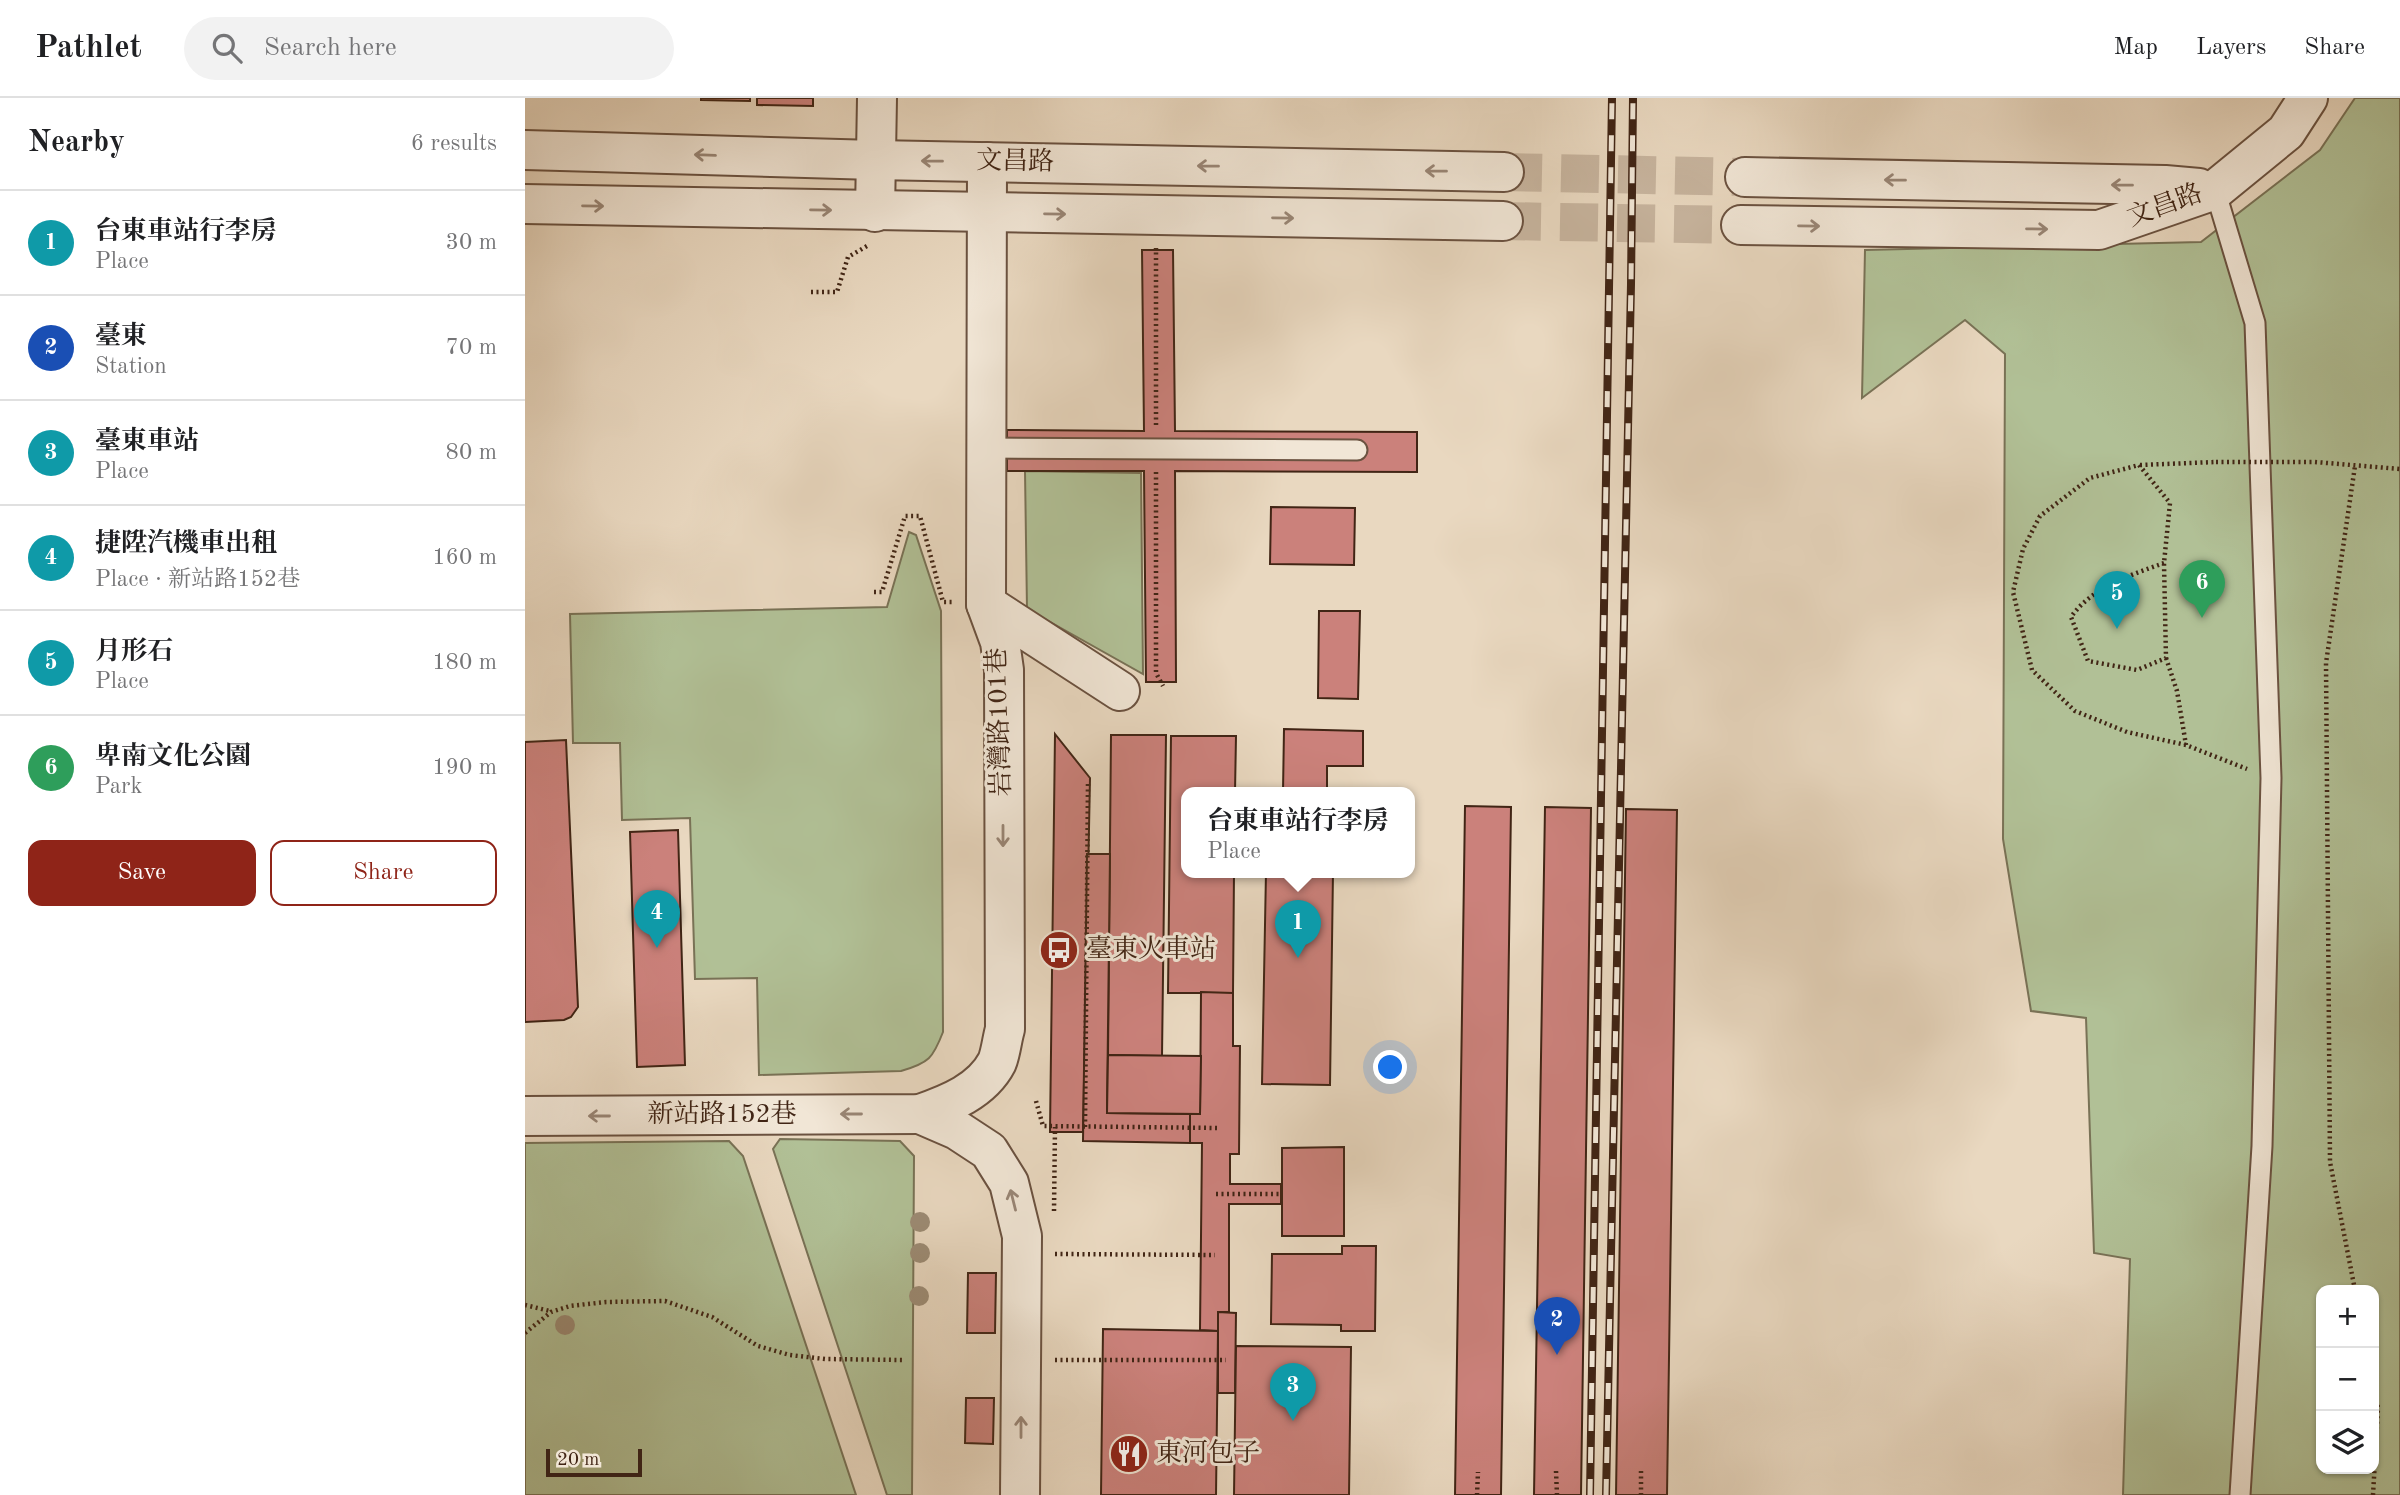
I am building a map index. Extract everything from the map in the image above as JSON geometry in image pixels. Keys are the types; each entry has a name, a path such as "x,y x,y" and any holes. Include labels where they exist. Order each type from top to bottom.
{"street":[{"path":"876,226 877,98"},
{"path":"2215,190 2286,132 2308,98"},
{"name":"文昌路","path":"525,150 876,160 1504,172"},
{"name":"岩灣路101巷","path":"920,1114 954,1102 985,1077 997,1061 1005,1029 1004,670 1000,642 970,603 986,448 987,162"},
{"name":"文昌路","path":"1745,177 2165,186 2215,190"},
{"name":"文昌路","path":"1741,225 2099,230 2215,190"},
{"name":"文昌路","path":"525,204 876,226 987,213 1503,221"},
{"path":"970,603 1120,691"},
{"path":"920,1114 957,1130 989,1151 1009,1183 1022,1236 1020,1495"},
{"name":"新站路152巷","path":"525,1116 920,1114"}],"lane":[{"path":"2215,190 2255,323 2271,778 2262,1146 2240,1495"},
{"path":"986,448 1357,450"}],"path":[{"path":"811,292 837,292 848,257 876,226"},
{"path":"2271,778 2186,745 2127,732 2075,711 2032,670 2013,592 2022,549 2041,516 2090,478 2139,465 2315,462 2400,469"},
{"path":"2139,465 2170,503 2164,563 2166,658 2177,691 2186,745"},
{"path":"2354,1285 2330,1162 2326,663 2355,466"},
{"path":"874,592 882,592 905,516 920,516 943,602 970,603"},
{"path":"2164,563 2124,578 2082,602 2071,617 2088,661 2137,670 2166,658"},
{"path":"1085,1127 1089,782"},
{"path":"1036,1101 1043,1126 1217,1128"},
{"path":"1216,1194 1282,1194"},
{"path":"1054,1255 1215,1255"},
{"path":"525,1333 551,1312 570,1306 606,1302 665,1301 712,1317 758,1346 790,1355 825,1359 902,1360"},
{"path":"525,1305 551,1312"},
{"path":"1053,1360 1226,1360"},
{"path":"2373,1495 2378,1411"},
{"path":"1641,1469 1641,1495"},
{"path":"1556,1471 1557,1495"},
{"path":"1477,1495 1478,1472"}],"green space":[{"path":"2355,98 2400,98 2400,1495 2123,1495 2130,1259 2094,1253 2086,1018 2031,1011 2003,839 2005,354 1965,320 1862,398 1865,250 2201,242 2320,150"},
{"path":"1025,471 1141,473 1143,674 1027,609"},
{"path":"909,532 916,535 941,611 943,1032 929,1058 901,1071 759,1075 757,978 695,979 690,818 622,820 620,743 573,743 570,614 887,607"},
{"path":"780,1139 900,1141 914,1156 912,1495 887,1495 773,1149"},
{"path":"729,1141 743,1156 856,1495 525,1495 525,1143"}],"building":[{"path":"750,98 750,101 701,100"},
{"path":"757,98 813,98 813,106 757,105"},
{"path":"1142,250 1173,250 1175,431 1417,432 1417,472 1175,471 1176,682 1146,682 1144,471 1007,471 1007,430 1144,431"},
{"path":"1271,507 1355,508 1354,565 1270,564"},
{"path":"1319,611 1360,611 1358,699 1318,698"},
{"path":"1284,729 1363,731 1363,766 1327,766 1327,787 1283,787"},
{"path":"1055,734 1090,778 1083,1132 1050,1132"},
{"path":"1111,735 1166,735 1162,1056 1108,1055"},
{"path":"1171,736 1236,736 1235,787 1181,787 1181,878 1234,878 1233,993 1168,993"},
{"path":"566,740 578,1007 571,1017 564,1020 525,1022 525,742"},
{"path":"1465,806 1511,807 1501,1495 1455,1495"},
{"path":"1545,807 1591,808 1581,1495 1534,1495"},
{"path":"1626,809 1677,810 1667,1495 1616,1495"},
{"path":"678,830 685,1065 637,1067 630,832"},
{"path":"1087,854 1110,854 1107,1113 1190,1114 1190,1143 1083,1141"},
{"path":"1266,878 1333,878 1330,1085 1262,1084"},
{"path":"1201,992 1233,993 1233,1046 1240,1046 1239,1154 1230,1154 1230,1184 1281,1184 1281,1204 1229,1204 1229,1312 1218,1312 1218,1331 1200,1330 1202,1143 1190,1143 1190,1114 1200,1114"},
{"path":"1108,1055 1201,1056 1200,1114 1107,1113"},
{"path":"1344,1147 1344,1236 1282,1236 1282,1148"},
{"path":"1342,1246 1376,1246 1375,1331 1341,1331 1341,1325 1271,1324 1272,1254 1342,1254"},
{"path":"968,1273 996,1273 995,1333 967,1333"},
{"path":"1218,1312 1236,1313 1235,1393 1218,1393"},
{"path":"1103,1329 1218,1331 1216,1495 1101,1495"},
{"path":"1236,1346 1351,1347 1349,1495 1234,1495"},
{"path":"966,1398 994,1398 993,1444 965,1443"}],"tunnel":[{"path":"1504,172 1745,177"},
{"path":"1503,221 1741,225"}],"railway":[{"path":"1590,1495 1612,98"},
{"path":"1606,1495 1633,98"}],"place":[{"name":"卑南文化公園","path":"2202,618"},
{"name":"月形石","path":"2117,629"},
{"name":"捷陞汽機車出租","path":"657,948"},
{"name":"臺東火車站","path":"1059,950"},
{"name":"台東車站行李房","path":"1298,958"},
{"name":"臺東","path":"1557,1355"},
{"name":"臺東車站","path":"1293,1421"},
{"name":"東河包子","path":"1129,1454"}]}
